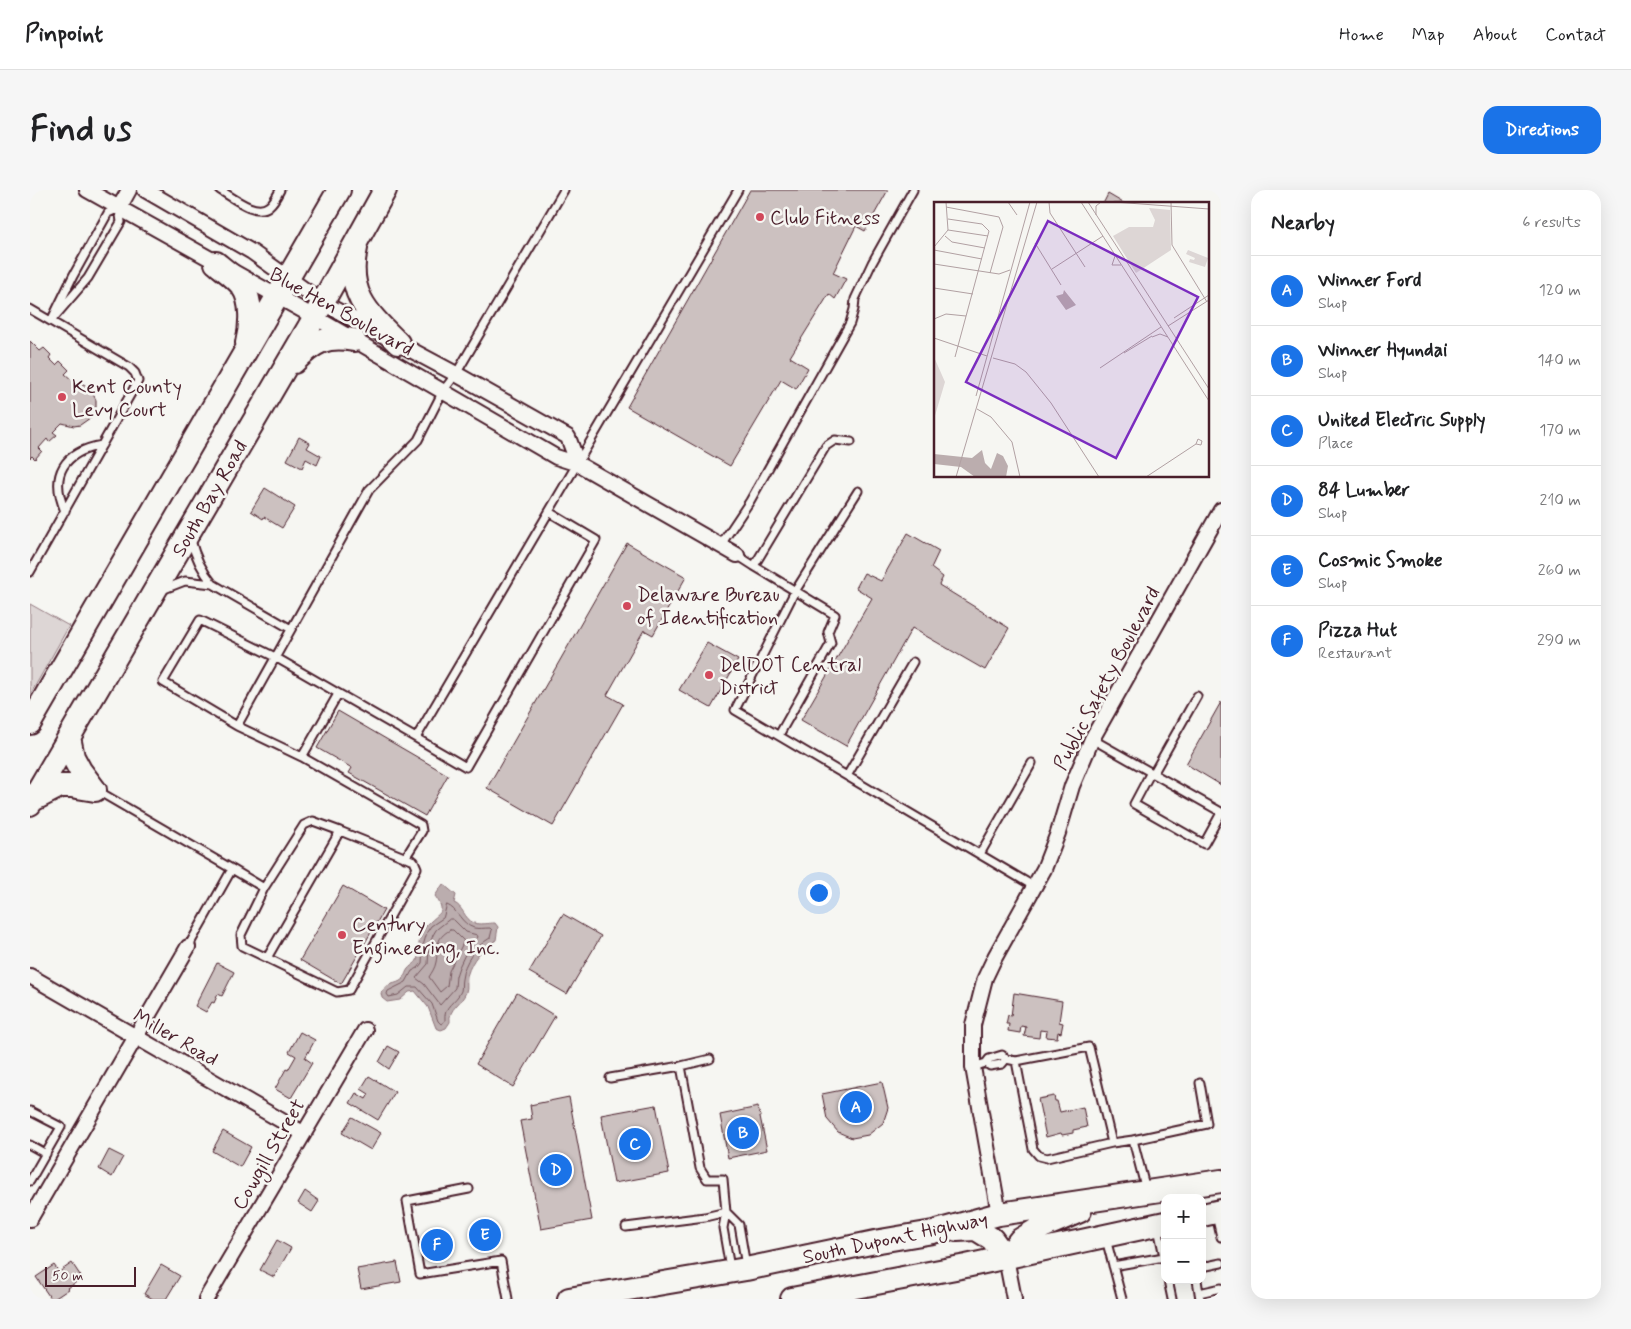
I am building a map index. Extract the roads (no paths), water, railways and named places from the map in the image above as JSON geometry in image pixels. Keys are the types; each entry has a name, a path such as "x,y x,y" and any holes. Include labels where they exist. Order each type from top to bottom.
{"highway":[{"name":"South Bay Road","path":"30,723 339,190"},
{"name":"South Bay Road","path":"31,802 280,377 385,190"},
{"path":"358,240 353,271 360,299 371,316 398,343"},
{"path":"216,263 241,284 248,297 250,324 243,356"},
{"path":"280,377 304,352 316,343 333,338 354,340"},
{"path":"69,737 73,757 95,790"},
{"path":"31,802 60,786 95,790"},
{"name":"South Dupont Highway","path":"569,1299 738,1270 933,1232 999,1214 1221,1181"},
{"path":"1029,1246 1038,1229 1076,1212 1145,1193"},
{"path":"966,1266 975,1254 992,1239 999,1214"},
{"path":"999,1214 1012,1236 1029,1246"},
{"path":"933,1232 976,1229 992,1239 1006,1258 1029,1246 1105,1236 1161,1224"},
{"name":"South Dupont Highway","path":"792,1299 1006,1258"}],"street":[{"name":"Blue Hen Boulevard","path":"87,190 277,298 318,310 398,343 456,374 568,437 578,464"},
{"path":"119,208 129,190"},
{"name":"Blue Hen Boulevard","path":"145,190 252,252 288,278 318,310 354,340 556,457 578,464 737,555"},
{"name":"Public Safety Boulevard","path":"999,1214 973,1025 985,978 1035,887 1053,848 1072,786 1092,739 1221,510"},
{"path":"30,1219 188,947"},
{"name":"Miller Road","path":"30,976 303,1133"},
{"name":"Cowgill Street","path":"206,1299 365,1030"},
{"path":"1006,1258 1014,1299"}],"lane":[{"path":"220,190 253,210 267,208 280,190"},
{"path":"237,726 370,490 418,440 443,391 456,374 564,190"},
{"path":"416,738 738,190"},
{"path":"720,546 750,501 850,323 855,299 872,263 913,190"},
{"path":"119,208 121,222 88,278 51,321 73,276 108,213 119,208"},
{"path":"30,309 129,367 137,377 137,385 30,572"},
{"path":"754,566 826,446 835,440 851,442"},
{"path":"65,511 58,488 60,473 74,455 93,447 102,446"},
{"path":"858,491 795,592 735,710 1035,887"},
{"path":"405,858 422,831 421,825 302,757 237,726 163,682 200,620 275,657 466,767 596,540 549,512"},
{"path":"189,531 205,575 213,584 291,629"},
{"path":"737,555 835,616 828,632 831,643 779,735"},
{"path":"152,596 167,587 185,581 213,584"},
{"path":"847,776 913,662"},
{"path":"302,757 338,694"},
{"path":"1092,739 1152,773 1221,812 1204,844 1134,804 1152,773 1197,696"},
{"path":"980,854 1032,763"},
{"path":"95,790 264,888"},
{"path":"313,822 405,858 414,861 417,868 349,990 337,992 242,946 242,935 264,888 304,825 313,822"},
{"path":"267,958 340,831"},
{"path":"188,947 232,869"},
{"path":"979,1065 990,1066 1002,1064 1006,1059 1016,1061 1089,1047 1112,1144"},
{"path":"610,1078 710,1059"},
{"path":"1016,1061 1032,1149 1039,1156 1047,1158 1207,1124 1200,1083"},
{"path":"681,1066 700,1168 707,1179 722,1179 726,1212 723,1228 738,1270"},
{"path":"30,1111 61,1127 30,1180"},
{"path":"1133,1140 1145,1193"},
{"path":"30,1145 46,1154"},
{"path":"469,1188 407,1201 420,1274 501,1260 508,1299"},
{"path":"626,1227 726,1212"},
{"path":"726,1212 739,1225 738,1270"},
{"path":"1213,1213 1221,1236"},
{"path":"1105,1236 1122,1299"},
{"path":"1114,1266 1161,1260"},
{"path":"1206,1266 1221,1263"},
{"path":"1169,1284 1172,1299"},
{"path":"1200,1296 1221,1288"}],"water":[{"path":"443,884 456,895 454,903 460,907 471,921 479,924 495,923 498,927 496,940 482,951 472,964 467,976 467,990 451,1013 450,1022 446,1028 441,1030 436,1028 428,1007 415,991 409,992 400,1000 387,1002 382,998 381,993 389,985 403,979 407,970 417,961 421,934 441,911 435,896"}],"place":[{"name":"Club Fitness","path":"760,217"},
{"name":"Kent County Levy Court","path":"62,397"},
{"name":"Delaware Bureau of Identification","path":"627,606"},
{"name":"DelDOT Central District","path":"709,675"},
{"name":"Century Engineering, Inc.","path":"342,935"},
{"name":"Winner Ford","path":"856,1107"},
{"name":"Winner Hyundai","path":"743,1133"},
{"name":"United Electric Supply","path":"635,1144"},
{"name":"84 Lumber","path":"556,1170"},
{"name":"Cosmic Smoke","path":"485,1235"},
{"name":"Pizza Hut","path":"437,1245"}]}
